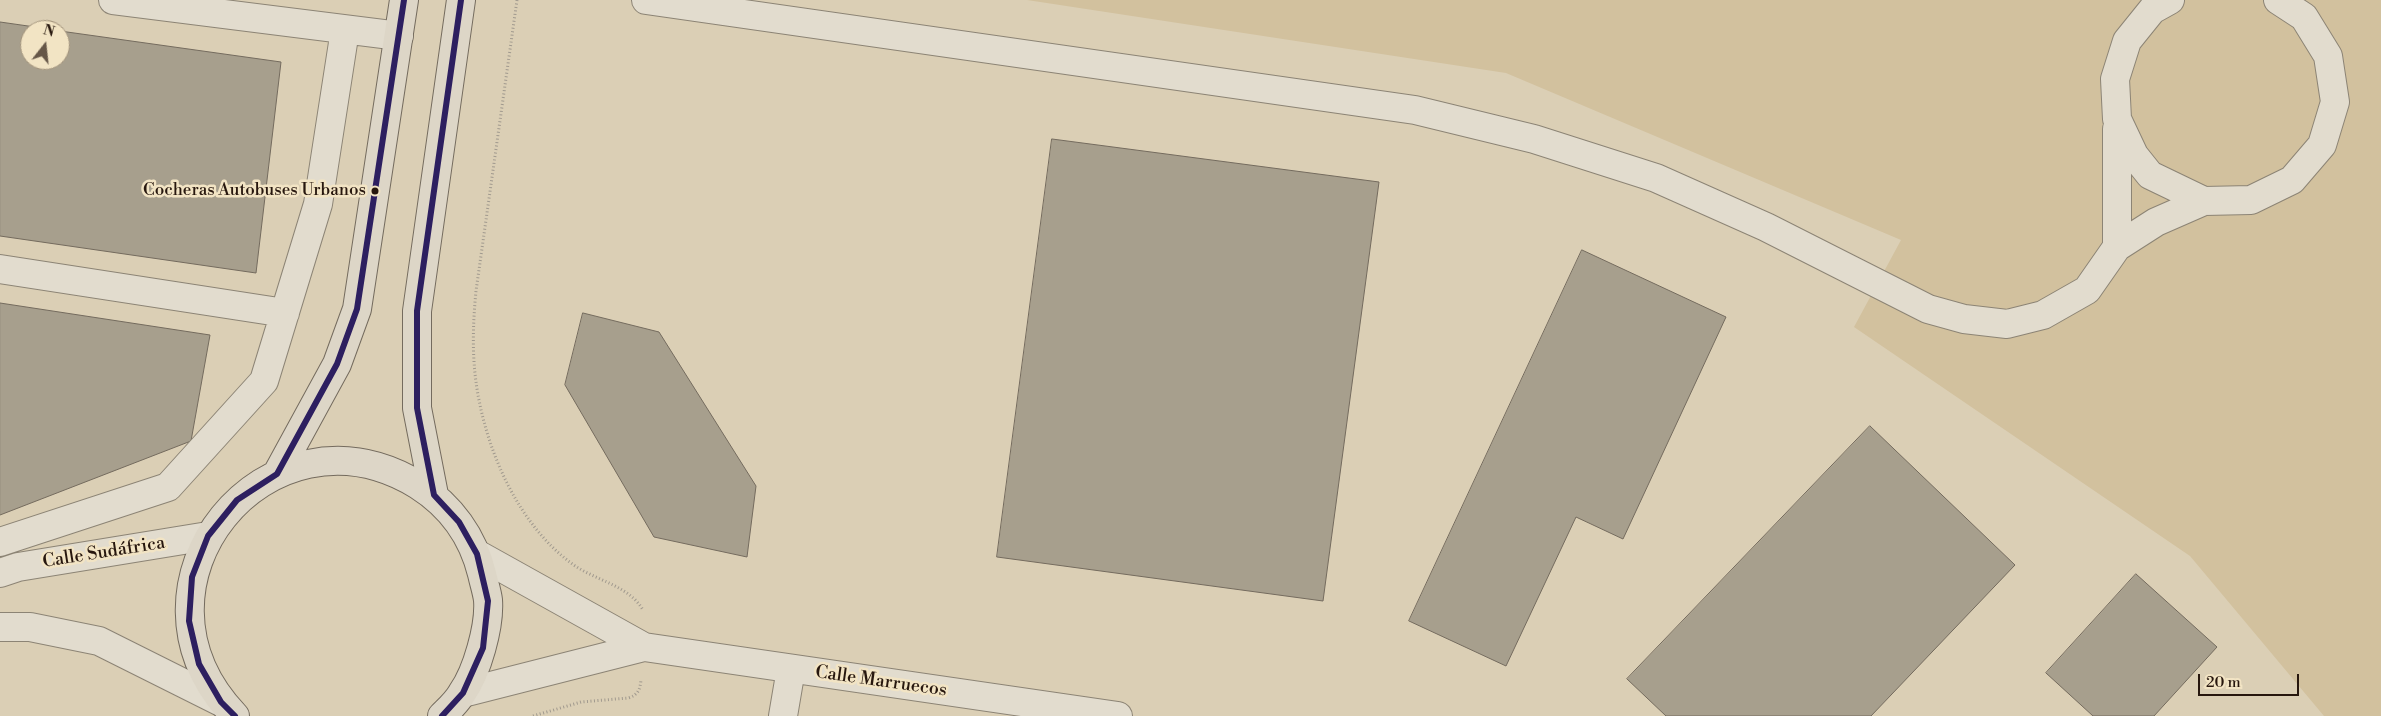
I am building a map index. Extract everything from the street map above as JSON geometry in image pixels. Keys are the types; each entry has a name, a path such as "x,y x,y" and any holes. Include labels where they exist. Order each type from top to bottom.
{"main road":[{"path":"277,474 337,364 357,309 404,0"},
{"path":"434,495 417,408 417,311 461,0"},
{"path":"228,709 199,664 189,621 192,577 208,536 238,500 277,474 317,462 359,462 399,473 434,495 459,522 477,554 488,601 483,648 463,693 442,716"}],"street":[{"path":"113,0 399,36"},
{"path":"646,0 1415,110 1534,139 1656,178 1766,227 1928,309 1964,319 2007,324 2043,315 2087,290 2117,247 2156,222 2204,202 2251,200 2292,180 2322,145 2334,102 2328,56 2302,9 2278,0"},
{"path":"2117,247 2117,119 2115,79 2127,41 2152,10 2170,0"},
{"path":"0,542 168,487 264,381 318,204 345,30"},
{"path":"2117,119 2134,155 2150,175 2204,202"},
{"path":"0,269 285,313"},
{"name":"Calle Sudáfrica","path":"0,573 18,567 208,536"},
{"name":"Calle Marruecos","path":"477,554 644,647 1118,716"},
{"path":"0,627 30,627 99,640 228,709"},
{"name":"Calle Marruecos","path":"463,693 644,647"},
{"path":"784,716 791,669"}],"path":[{"path":"516,0 476,292 473,338 476,384 489,436 499,465 529,519 550,545 572,564 628,593 639,602 646,619 640,690 636,695 581,702 533,716"}],"shaded area":[{"path":"1027,0 2381,0 2381,716 2324,716 2190,556 1854,327 1901,240 1506,73"}],"building":[{"path":"0,22 20,25 20,70 70,70 70,32 281,62 256,273 0,236"},
{"path":"1052,139 1379,182 1323,601 997,557"},
{"path":"1582,250 1726,317 1623,539 1576,517 1506,666 1409,621"},
{"path":"0,303 210,335 191,441 0,515"},
{"path":"583,313 659,332 756,486 747,557 654,537 565,385"},
{"path":"1870,426 2015,565 1871,716 1666,716 1627,679"},
{"path":"2136,574 2217,647 2154,716 2093,716 2046,673"}],"transit line":[{"path":"235,716 221,702 199,664 189,621 192,577 208,536 237,500 277,474 337,364 357,309 404,0"},
{"path":"442,716 463,693 483,648 488,601 477,554 459,522 434,495 417,408 417,311 461,0"}],"place":[{"name":"Cocheras Autobuses Urbanos","path":"375,191"}]}
